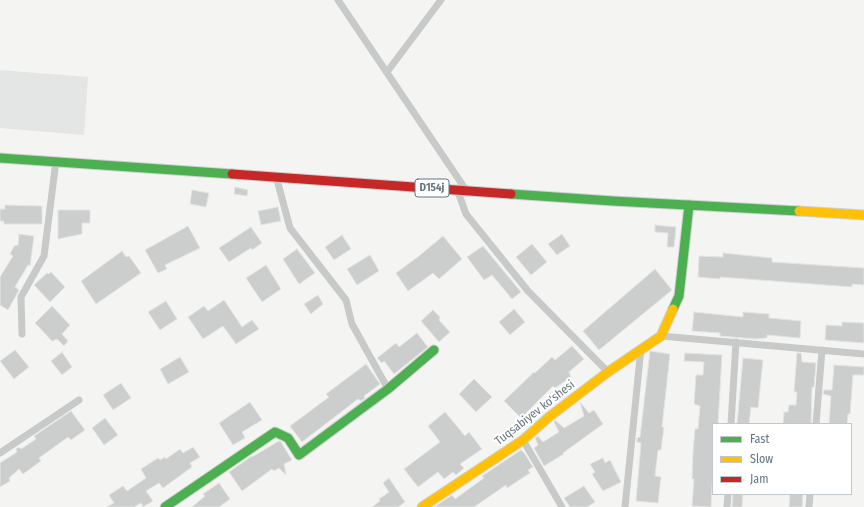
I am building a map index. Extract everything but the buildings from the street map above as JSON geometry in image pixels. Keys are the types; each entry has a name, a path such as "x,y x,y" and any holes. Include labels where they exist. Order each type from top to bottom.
{"main road":[{"name":"D154j","path":"0,158 864,216"},
{"path":"661,336 680,296 689,205"},
{"name":"Tuqsabiyev ko'shesi","path":"422,507 523,440 549,417 608,372 641,348 661,336"},
{"path":"165,507 275,432 288,438 300,455 388,389 434,350"}],"street":[{"path":"338,0 466,190"},
{"path":"387,72 441,0"},
{"path":"22,334 21,298 44,256 56,161"},
{"path":"276,176 290,228 346,300 352,324 388,389"},
{"path":"457,189 466,214 528,290 608,372"},
{"path":"661,336 864,354"},
{"path":"732,423 736,342"},
{"path":"625,507 641,348"},
{"path":"816,423 822,350"},
{"path":"0,453 79,400"},
{"path":"523,440 562,507"},
{"path":"727,507 728,495"},
{"path":"809,507 810,495"}],"shaded area":[{"path":"0,70 88,77 84,135 0,128"}],"traffic: fast":[{"path":"0,158 232,174"},
{"path":"511,194 799,211"},
{"path":"673,309 679,296 689,205"},
{"path":"165,507 275,432 288,438 299,455 388,389 434,350"}],"traffic: slow":[{"path":"799,211 864,215"},
{"path":"422,507 523,440 549,417 608,372 661,336 673,309"}],"traffic: jam":[{"path":"232,174 511,194"}]}
